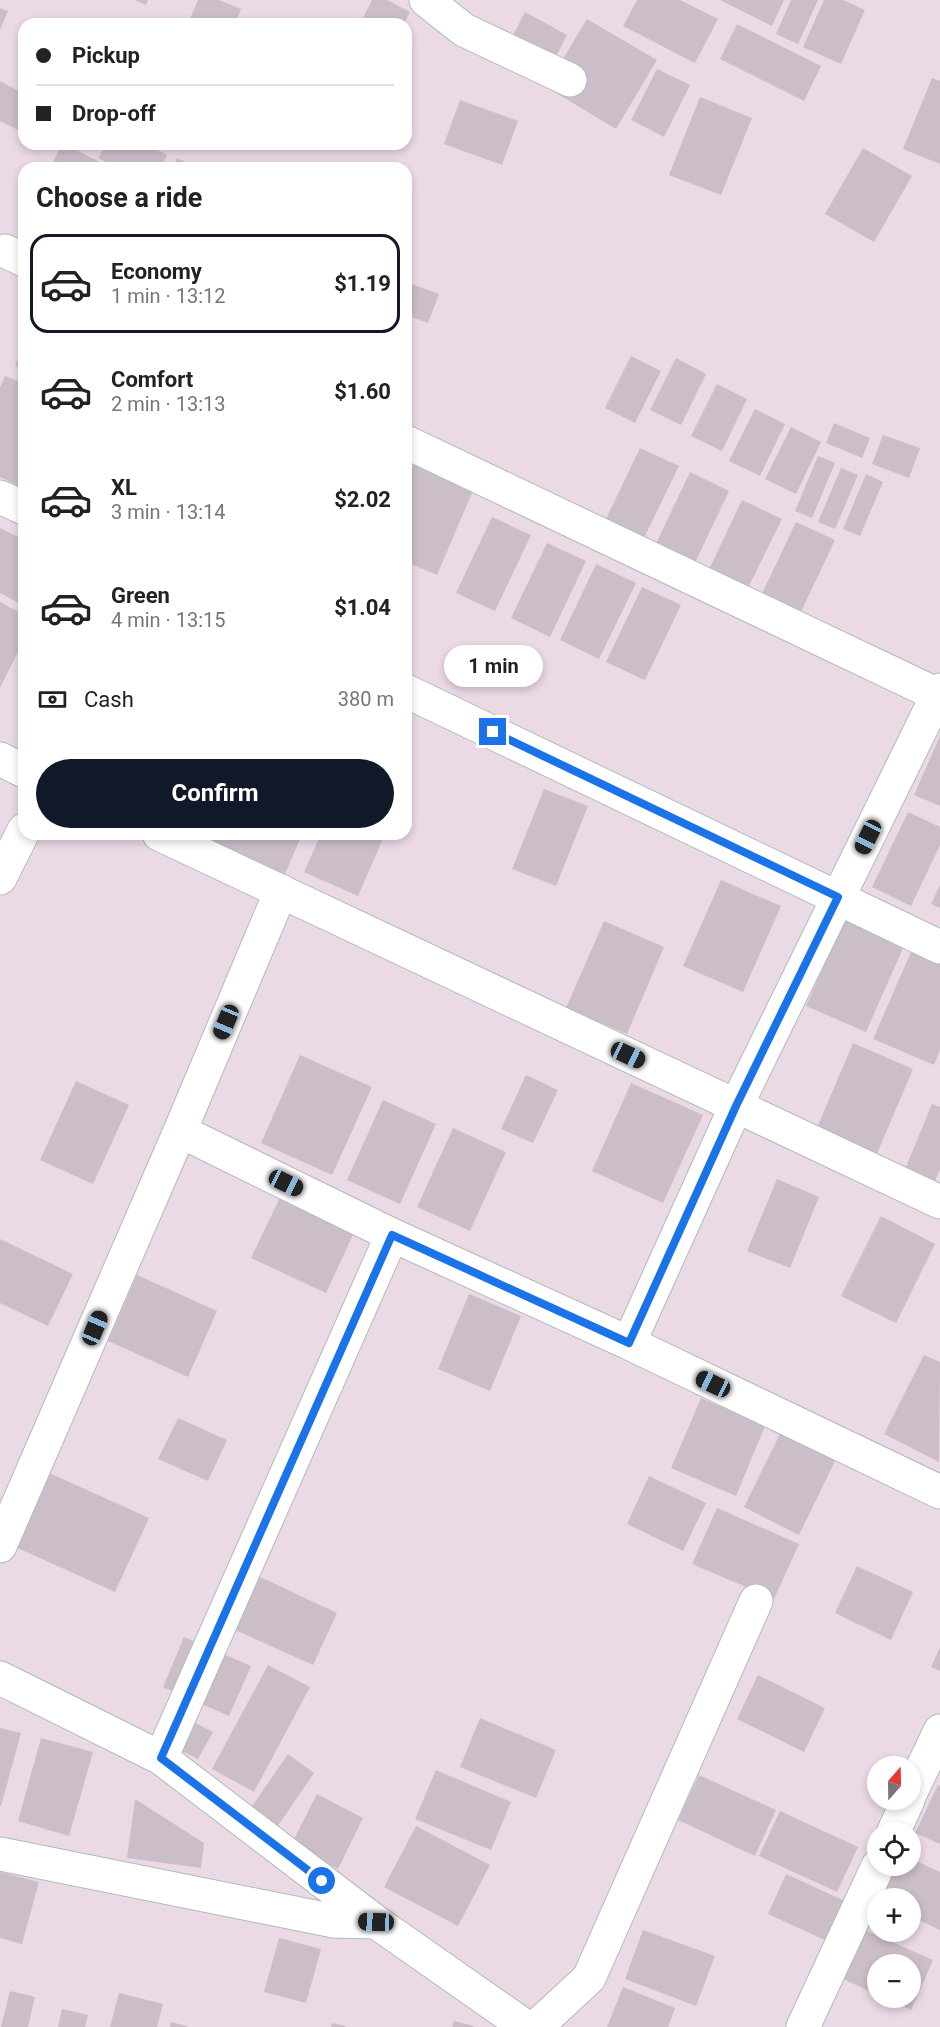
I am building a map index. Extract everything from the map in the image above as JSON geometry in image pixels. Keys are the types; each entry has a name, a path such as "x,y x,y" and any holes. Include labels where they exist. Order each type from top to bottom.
{"street":[{"path":"426,0 464,30 570,80"},
{"path":"412,445 939,694 736,1106 629,1343"},
{"path":"0,497 18,505"},
{"path":"412,694 940,947"},
{"path":"0,759 18,768"},
{"path":"0,878 19,840"},
{"path":"172,840 940,1202"},
{"path":"0,1546 180,1131 281,891"},
{"path":"180,1131 392,1235 629,1343 940,1492"},
{"path":"161,1758 392,1235"},
{"path":"536,2027 589,1978 756,1601"},
{"path":"0,1678 161,1758 376,1922 526,2027"},
{"path":"921,1771 940,1731"},
{"path":"0,1854 334,1921 376,1922"},
{"path":"803,2027 873,1876"}],"building":[{"path":"134,0 148,0 146,5"},
{"path":"198,0 219,0 241,9 237,18 190,18"},
{"path":"372,0 387,0 410,12 407,18 363,18"},
{"path":"637,0 680,0 718,19 695,63 623,26"},
{"path":"720,0 784,0 772,26"},
{"path":"791,0 818,0 798,44 776,34"},
{"path":"824,0 843,0 865,10 841,64 803,47"},
{"path":"0,8 8,11 0,30"},
{"path":"525,12 567,35 552,65 509,43"},
{"path":"587,19 657,60 616,129 546,87"},
{"path":"737,24 821,66 804,101 720,59"},
{"path":"657,69 690,85 664,137 631,120"},
{"path":"932,78 940,81 940,164 903,149"},
{"path":"0,81 18,91 18,130 0,121"},
{"path":"700,97 752,118 721,195 669,175"},
{"path":"460,100 518,121 502,165 444,144"},
{"path":"863,148 912,176 874,242 825,214"},
{"path":"59,150 76,150 100,162 53,162"},
{"path":"103,150 157,150 167,155 164,162 106,162 98,158"},
{"path":"412,284 439,294 428,323 412,317"},
{"path":"631,356 661,371 635,423 605,408"},
{"path":"676,358 706,374 681,425 650,410"},
{"path":"5,376 18,381 18,485 0,477 0,387"},
{"path":"717,384 747,399 722,451 691,436"},
{"path":"755,409 785,424 760,476 729,461"},
{"path":"834,423 870,438 862,458 826,443"},
{"path":"791,427 821,442 796,494 765,479"},
{"path":"883,435 920,448 909,478 872,464"},
{"path":"640,448 679,466 642,542 604,523"},
{"path":"818,456 835,463 812,518 795,511"},
{"path":"414,462 474,488 437,575 412,565 412,466"},
{"path":"841,468 858,475 835,529 818,522"},
{"path":"690,472 729,491 693,567 654,548"},
{"path":"866,474 883,482 860,536 843,529"},
{"path":"742,500 782,519 745,594 706,576"},
{"path":"492,517 531,535 495,611 456,593"},
{"path":"796,522 835,540 799,616 760,598"},
{"path":"0,528 18,537 18,602 0,593"},
{"path":"547,543 586,561 550,637 511,618"},
{"path":"596,564 636,583 599,659 560,640"},
{"path":"642,587 681,605 645,680 606,662"},
{"path":"0,602 18,612 18,652 0,688"},
{"path":"940,736 940,806 914,795"},
{"path":"544,789 588,806 556,886 512,869"},
{"path":"908,812 940,827 940,845 911,906 872,887"},
{"path":"211,840 299,840 285,874"},
{"path":"318,840 382,840 358,896 304,872"},
{"path":"721,880 781,906 743,992 683,966"},
{"path":"940,885 940,908 931,904"},
{"path":"844,920 904,946 866,1032 806,1006"},
{"path":"604,921 664,947 627,1034 566,1008"},
{"path":"911,952 940,964 940,1050 934,1065 873,1039"},
{"path":"853,1043 913,1069 876,1156 816,1130"},
{"path":"300,1055 372,1087 332,1175 261,1143"},
{"path":"526,1075 558,1090 533,1143 501,1129"},
{"path":"76,1081 129,1105 93,1184 40,1160"},
{"path":"631,1083 703,1115 663,1203 592,1171"},
{"path":"383,1100 436,1124 400,1204 347,1180"},
{"path":"932,1104 940,1107 940,1169 933,1186 903,1174"},
{"path":"453,1128 506,1152 470,1231 417,1207"},
{"path":"777,1179 819,1197 790,1268 747,1251"},
{"path":"284,1189 358,1224 326,1293 251,1258"},
{"path":"881,1216 935,1244 896,1323 841,1296"},
{"path":"0,1239 73,1274 48,1326 0,1303"},
{"path":"137,1275 217,1311 188,1377 108,1341"},
{"path":"469,1294 521,1316 490,1391 438,1369"},
{"path":"924,1355 940,1362 939,1462 884,1434"},
{"path":"701,1398 765,1426 736,1496 671,1468"},
{"path":"178,1418 227,1440 208,1481 158,1459"},
{"path":"783,1428 838,1455 799,1535 744,1507"},
{"path":"27,1463 149,1518 115,1592 0,1540"},
{"path":"649,1476 706,1503 683,1551 627,1524"},
{"path":"717,1508 799,1544 774,1599 692,1564"},
{"path":"857,1566 913,1592 891,1640 835,1613"},
{"path":"258,1576 337,1613 313,1665 233,1629"},
{"path":"184,1637 251,1666 229,1716 163,1687"},
{"path":"940,1647 940,1671 931,1667"},
{"path":"268,1665 310,1687 254,1792 212,1769"},
{"path":"758,1675 825,1708 804,1752 737,1719"},
{"path":"169,1709 213,1732 198,1759 154,1737"},
{"path":"480,1718 556,1750 536,1798 460,1767"},
{"path":"0,1728 21,1733 1,1806 0,1805"},
{"path":"41,1738 93,1752 69,1836 18,1821"},
{"path":"288,1754 314,1773 273,1833 246,1815"},
{"path":"436,1770 511,1802 491,1850 415,1819"},
{"path":"699,1775 776,1810 755,1856 678,1820"},
{"path":"938,1785 940,1786 940,1844 921,1836 920,1822"},
{"path":"317,1794 363,1818 338,1869 291,1845"},
{"path":"135,1799 204,1843 201,1868 127,1858"},
{"path":"780,1811 858,1847 837,1892 759,1856"},
{"path":"416,1826 490,1865 458,1926 384,1887"},
{"path":"921,1863 940,1872 940,1930 921,1921 921,1888 882,1888 887,1876 921,1876"},
{"path":"0,1872 39,1882 22,1944 0,1938"},
{"path":"786,1874 847,1902 829,1942 768,1914"},
{"path":"643,1930 715,1956 696,2006 625,1979"},
{"path":"865,1930 867,1931 867,1942 892,1942 919,1954 867,1954 867,1990 843,1979"},
{"path":"279,1938 321,1949 306,2003 264,1992"},
{"path":"921,1955 933,1960 921,1987"},
{"path":"623,1987 675,2008 668,2027 607,2027"},
{"path":"10,1991 35,1997 28,2027 1,2027"},
{"path":"119,1993 163,2004 157,2027 110,2027"},
{"path":"62,2009 88,2015 85,2027 58,2027"},
{"path":"454,2021 474,2026 474,2027 452,2027"},
{"path":"171,2022 187,2026 170,2027"},
{"path":"332,2023 346,2026 346,2027 331,2027"}],"route":[{"path":"322,1881 161,1758 392,1235 629,1343 736,1106 838,897 493,732"}]}
